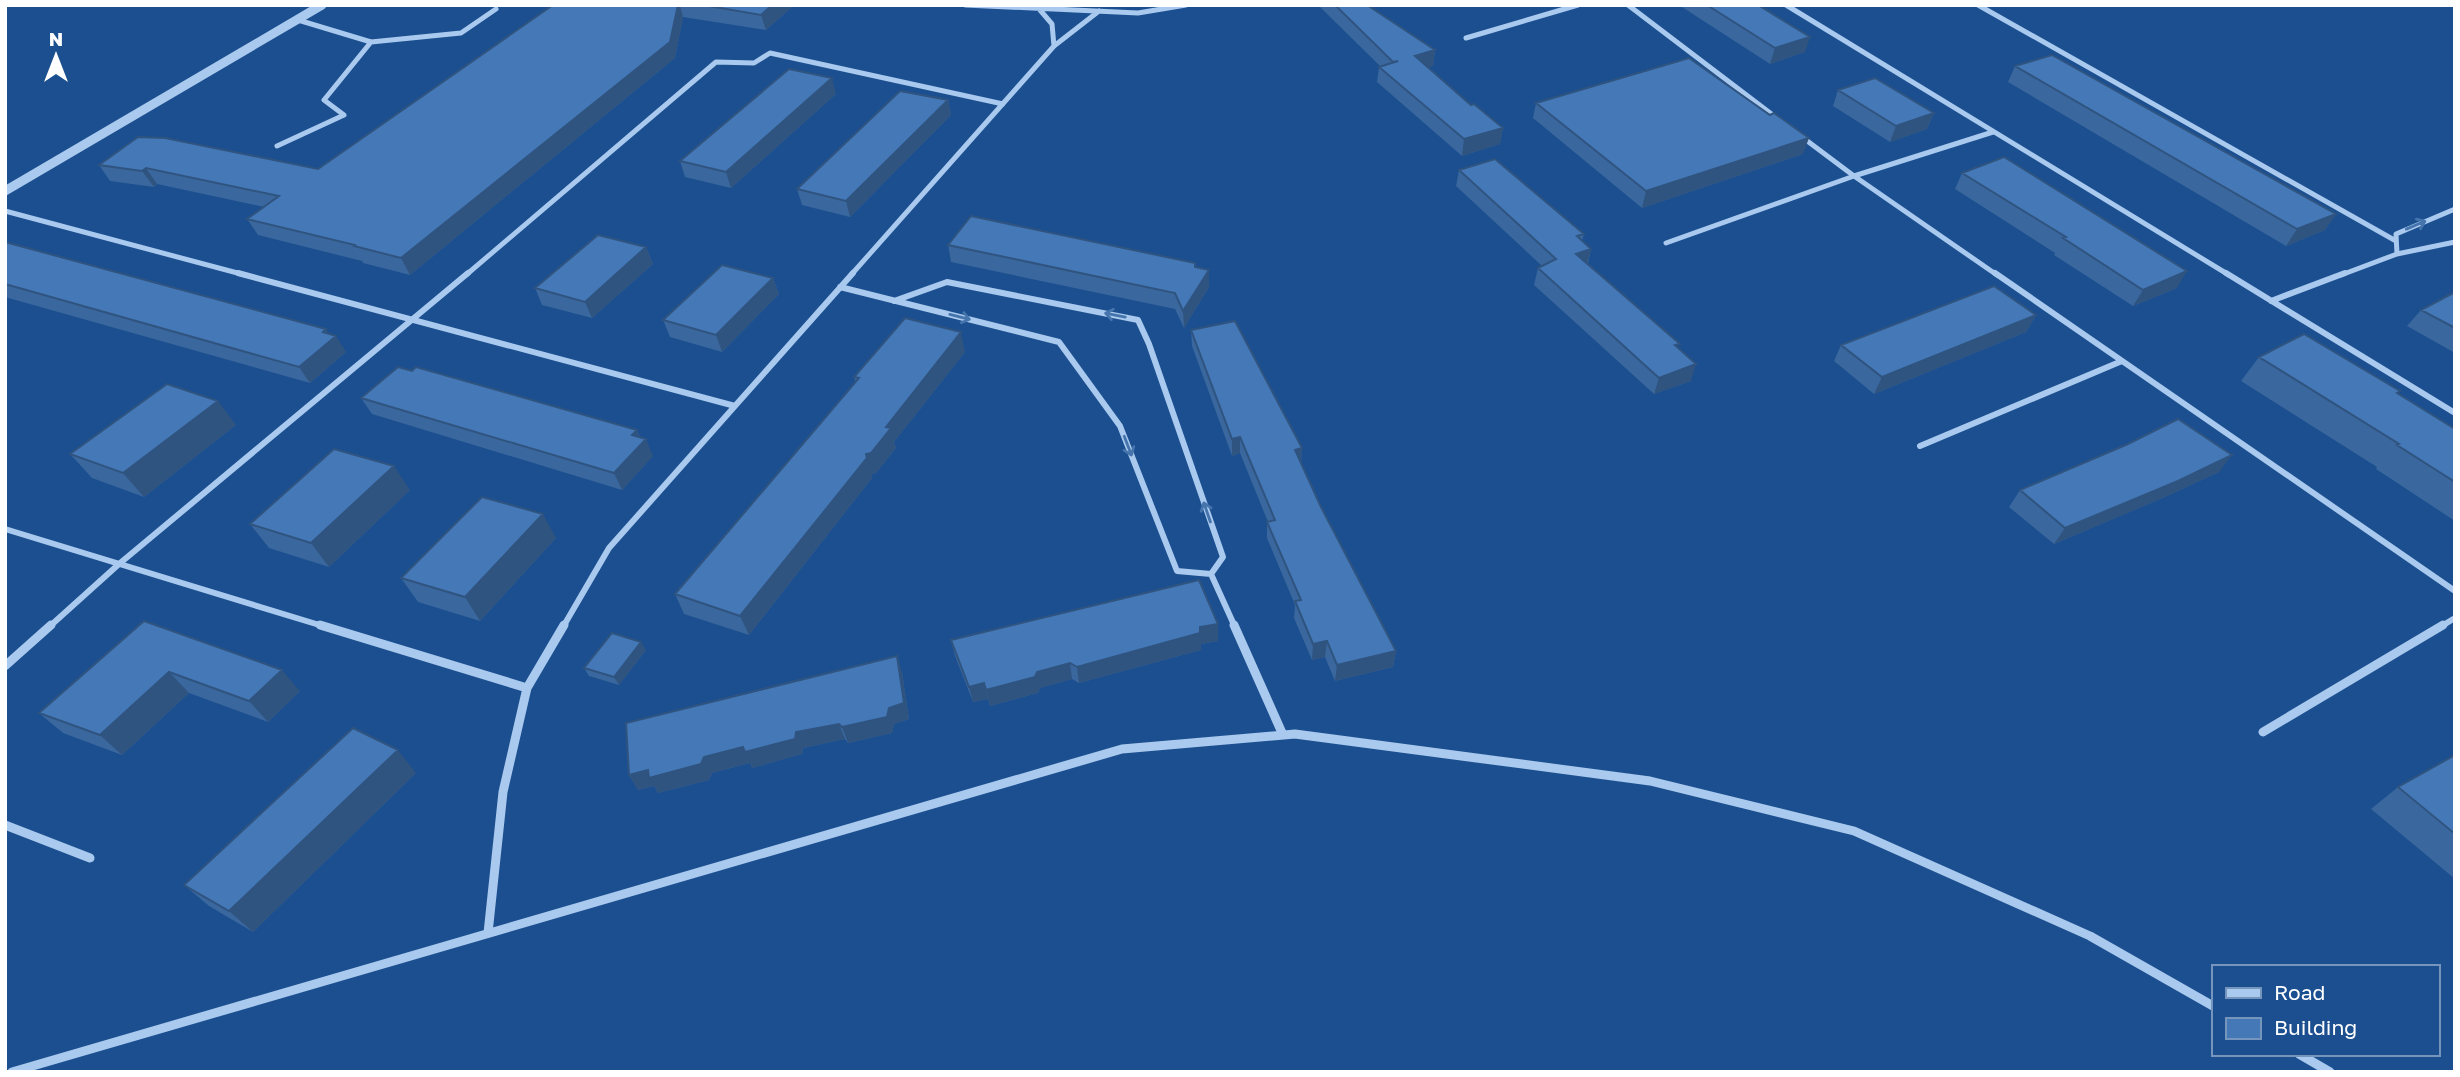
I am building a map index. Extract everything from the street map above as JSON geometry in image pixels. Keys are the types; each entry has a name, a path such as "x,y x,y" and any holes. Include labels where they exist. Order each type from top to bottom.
{"street":[{"path":"5,191 322,5"},
{"path":"965,5 1138,13 1186,5"},
{"path":"1466,38 1578,5"},
{"path":"1628,5 1789,127"},
{"path":"1786,5 2455,414"},
{"path":"1978,5 2396,240"},
{"path":"298,20 371,42 461,33 496,9"},
{"path":"1040,10 1052,24 1054,46"},
{"path":"488,933 503,792 527,688 609,548 1054,46 1099,11"},
{"path":"277,146 344,115 324,100 371,42"},
{"path":"5,666 119,564 413,320 716,62 754,63 770,53 1003,104"},
{"path":"1666,243 1854,176 1993,132"},
{"path":"1800,135 1854,176 2455,591"},
{"path":"2397,254 2396,233 2455,209"},
{"path":"5,211 735,406"},
{"path":"2271,302 2397,254 2455,242"},
{"path":"894,300 947,282 1138,320 1149,344 1223,557 1211,574"},
{"path":"840,287 1059,342 1120,426 1177,571 1211,574"},
{"path":"1920,446 2122,361"},
{"path":"5,529 527,688"},
{"path":"1211,574 1283,735"},
{"path":"2263,732 2455,618"},
{"path":"12,1072 1122,749 1295,734 1650,781 1854,831 2090,936 2212,1005"},
{"path":"5,825 90,858"},
{"path":"2302,1056 2330,1072"}],"building":[{"path":"553,5 678,5 670,42 401,258 247,219 279,196 146,168 142,171 99,165 138,137 165,138 318,169"},
{"path":"703,5 772,5 761,15"},
{"path":"1335,5 1367,5 1435,50 1415,56 1471,105 1474,104 1503,128 1464,139 1379,67 1398,61 1393,62"},
{"path":"1707,5 1758,5 1810,37 1775,48"},
{"path":"2052,55 2336,214 2297,229 2015,66"},
{"path":"1689,58 1770,115 1774,113 1809,138 1646,191 1536,103"},
{"path":"789,69 832,78 726,172 680,161"},
{"path":"1875,78 1934,113 1896,126 1838,90"},
{"path":"900,91 948,100 846,201 797,189"},
{"path":"2004,157 2187,271 2143,290 2063,238 2066,237 1962,173"},
{"path":"1495,159 1584,234 1577,236 1591,249 1576,254 1680,344 1675,345 1696,364 1659,378 1538,268 1556,259 1459,170"},
{"path":"971,216 1195,263 1195,267 1209,270 1183,311 1175,293 948,245"},
{"path":"598,235 646,247 585,302 535,288"},
{"path":"5,242 326,329 323,332 336,336 299,367 5,284"},
{"path":"722,265 773,278 716,335 663,320"},
{"path":"1994,286 2036,315 1882,377 1841,345"},
{"path":"2455,292 2455,328 2421,310"},
{"path":"905,318 961,332 886,427 891,428 871,453 866,454 867,458 740,616 675,594 859,378 854,377"},
{"path":"1235,321 1302,448 1295,450 1321,507 1396,651 1337,665 1327,641 1313,644 1295,601 1301,600 1267,522 1275,520 1240,437 1232,439 1191,330"},
{"path":"2304,334 2400,391 2397,393 2455,429 2455,482 2259,357"},
{"path":"398,367 412,371 416,367 637,430 632,435 646,439 614,473 361,398"},
{"path":"167,384 218,401 123,473 70,454"},
{"path":"2178,419 2232,455 2178,481 2065,528 2020,490 2128,444"},
{"path":"334,449 394,466 311,543 250,524"},
{"path":"482,497 543,514 465,597 401,578"},
{"path":"1199,580 1218,624 1200,627 1200,633 1077,667 1070,663 1037,672 1035,677 986,690 984,683 969,687 951,640"},
{"path":"144,621 282,670 249,701 169,672 100,735 39,713"},
{"path":"612,633 641,642 614,677 584,668"},
{"path":"897,656 904,703 889,708 887,717 842,727 839,724 796,732 795,739 745,752 743,747 704,757 701,764 649,778 648,770 629,775 626,723"},
{"path":"353,728 398,750 229,911 184,885"},
{"path":"2455,755 2455,834 2398,787"}]}
